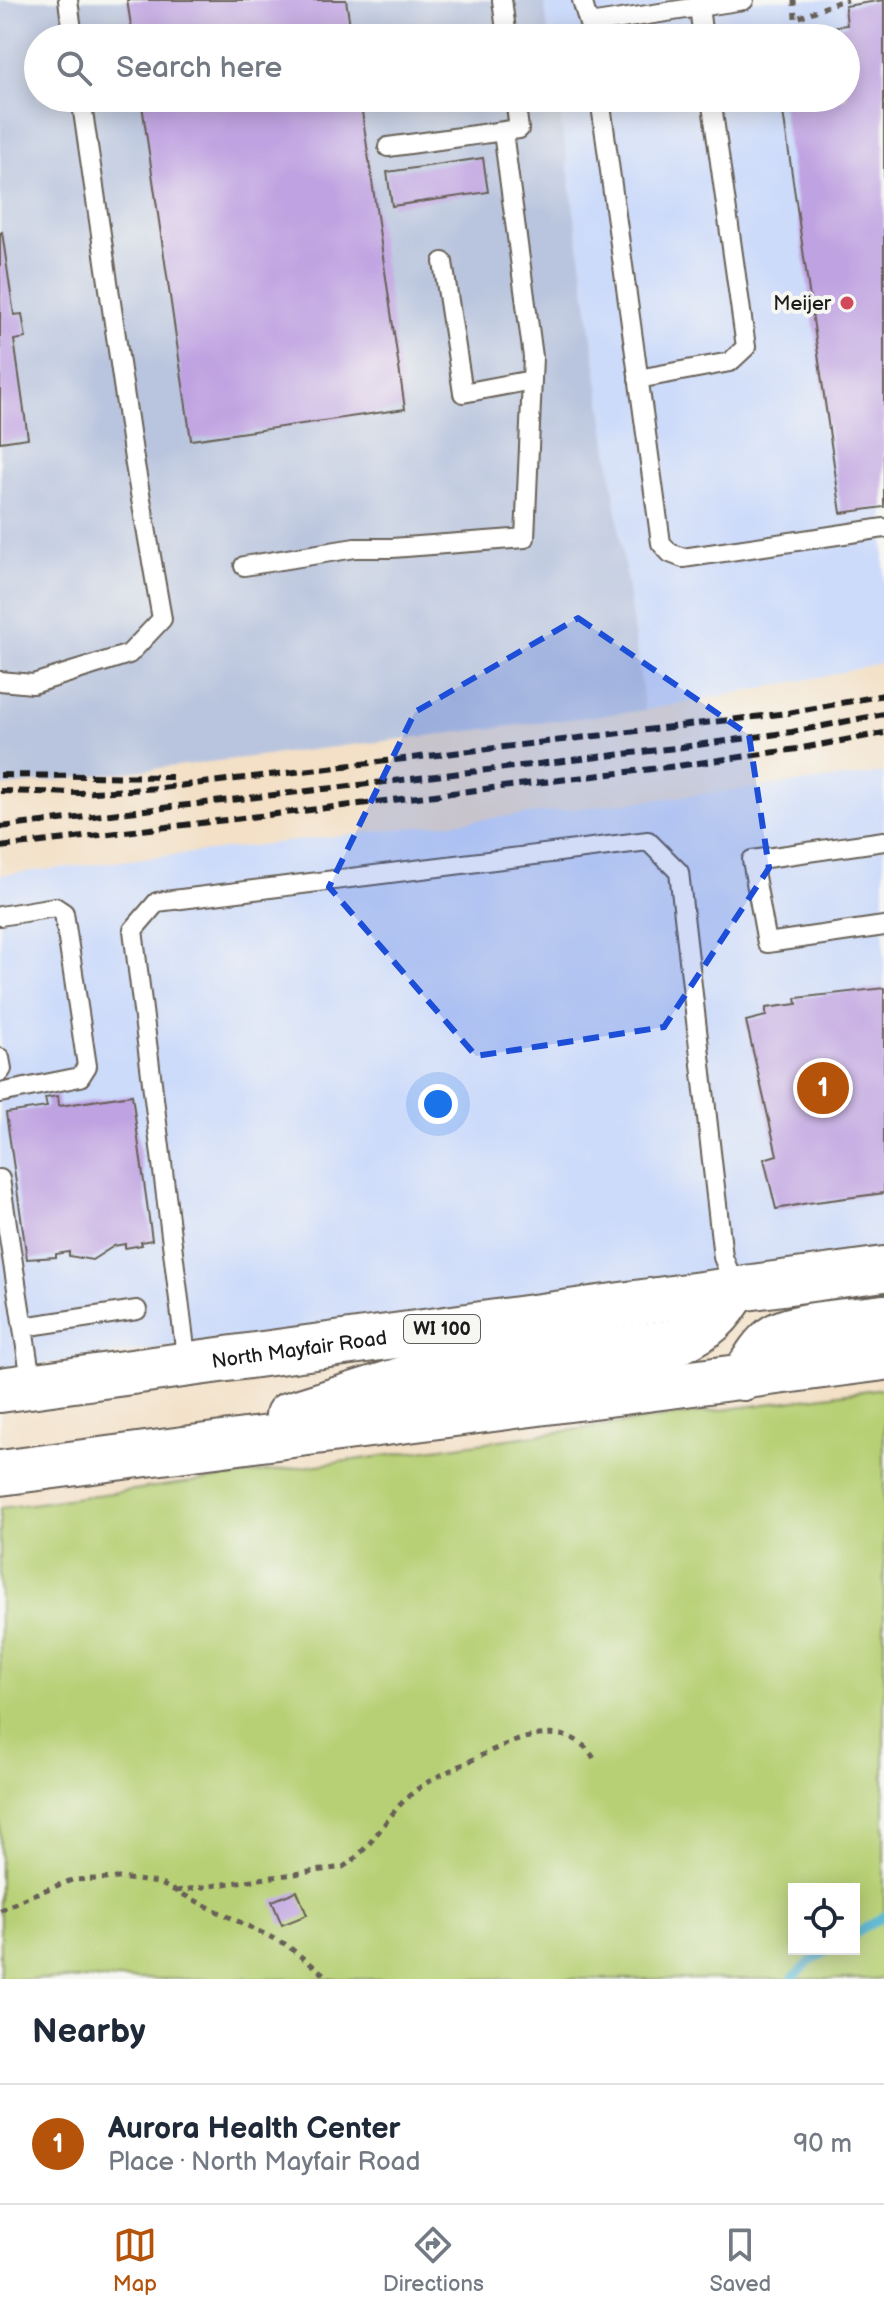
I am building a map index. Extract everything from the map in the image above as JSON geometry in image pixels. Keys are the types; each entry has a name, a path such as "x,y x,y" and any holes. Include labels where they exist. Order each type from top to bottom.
{"main road":[{"name":"North Mayfair Road","path":"16,1388 884,1269"},
{"path":"175,1450 410,1377 680,1341 706,1328 724,1310 736,1289"},
{"path":"743,1378 762,1348 776,1335 796,1328 884,1317"},
{"path":"0,1473 884,1358"},
{"path":"0,1422 187,1364"}],"lane":[{"path":"68,0 71,24"},
{"path":"502,0 505,24"},
{"path":"582,0 588,24"},
{"path":"611,24 664,6 699,7 744,0"},
{"path":"699,7 701,24"},
{"path":"0,681 33,684 129,654 162,619 134,459 83,112"},
{"path":"388,147 519,129 517,112"},
{"path":"602,112 661,543 670,553 683,558 884,528"},
{"path":"638,379 730,362 746,347 713,112"},
{"path":"244,566 355,548 525,538 533,357 503,132"},
{"path":"443,262 463,393 532,380"},
{"path":"187,1364 133,930 157,902 648,841 679,872 723,1257 736,1289"},
{"path":"884,841 752,860 767,943 884,926"},
{"path":"0,916 55,907 64,913 87,1066 80,1077 0,1093"},
{"path":"0,1058 0,1072"},
{"path":"0,1179 23,1327 16,1388"},
{"path":"23,1327 137,1310"}],"path":[{"path":"794,0 795,19 848,0"},
{"path":"176,1891 343,1867 363,1851 393,1811 422,1785 507,1743 524,1738 560,1735 582,1743 596,1762"},
{"path":"0,1910 72,1880 159,1883 285,1944 330,1979"}],"highlighted area":[{"path":"578,618 749,735 769,868 664,1027 476,1056 329,887 415,712"}],"shaded area":[{"path":"0,0 544,0 547,24 24,24 24,112 560,112 645,710 0,787"},
{"path":"544,0 884,0 884,662 645,710 560,112 860,112 860,24 547,24"},
{"path":"884,773 884,1252 0,1370 0,875"}],"green space":[{"path":"884,1388 884,1979 0,1979 0,1508"}],"building":[{"path":"127,0 346,0 350,24 131,24"},
{"name":"Meijer","path":"884,0 884,507 841,513 783,112 860,112 860,24 847,24 845,6"},
{"path":"143,112 362,112 405,409 191,440"},
{"path":"483,158 488,192 392,206 387,172"},
{"path":"0,233 14,315 22,314 26,338 14,340 28,438 0,442"},
{"path":"884,988 884,1193 776,1209 764,1159 777,1155 746,1021 766,1016 766,1008 797,1004 796,998"},
{"path":"132,1095 152,1240 125,1248 125,1244 114,1246 92,1260 69,1256 69,1252 56,1254 56,1257 27,1259 6,1113 47,1107 45,1098 58,1096 59,1106"},
{"path":"297,1891 307,1915 282,1925 272,1901"}],"waterway":[{"path":"860,1931 884,1916"},
{"path":"792,1979 821,1955"}],"railway":[{"path":"0,791 79,793 161,788 788,713 884,695"},
{"path":"0,827 675,748 792,732 884,714"},
{"path":"0,847 677,766 884,733"},
{"path":"0,775 172,777"}],"place":[{"name":"Meijer","path":"847,303"},
{"name":"Aurora Health Center","path":"823,1088"}]}
